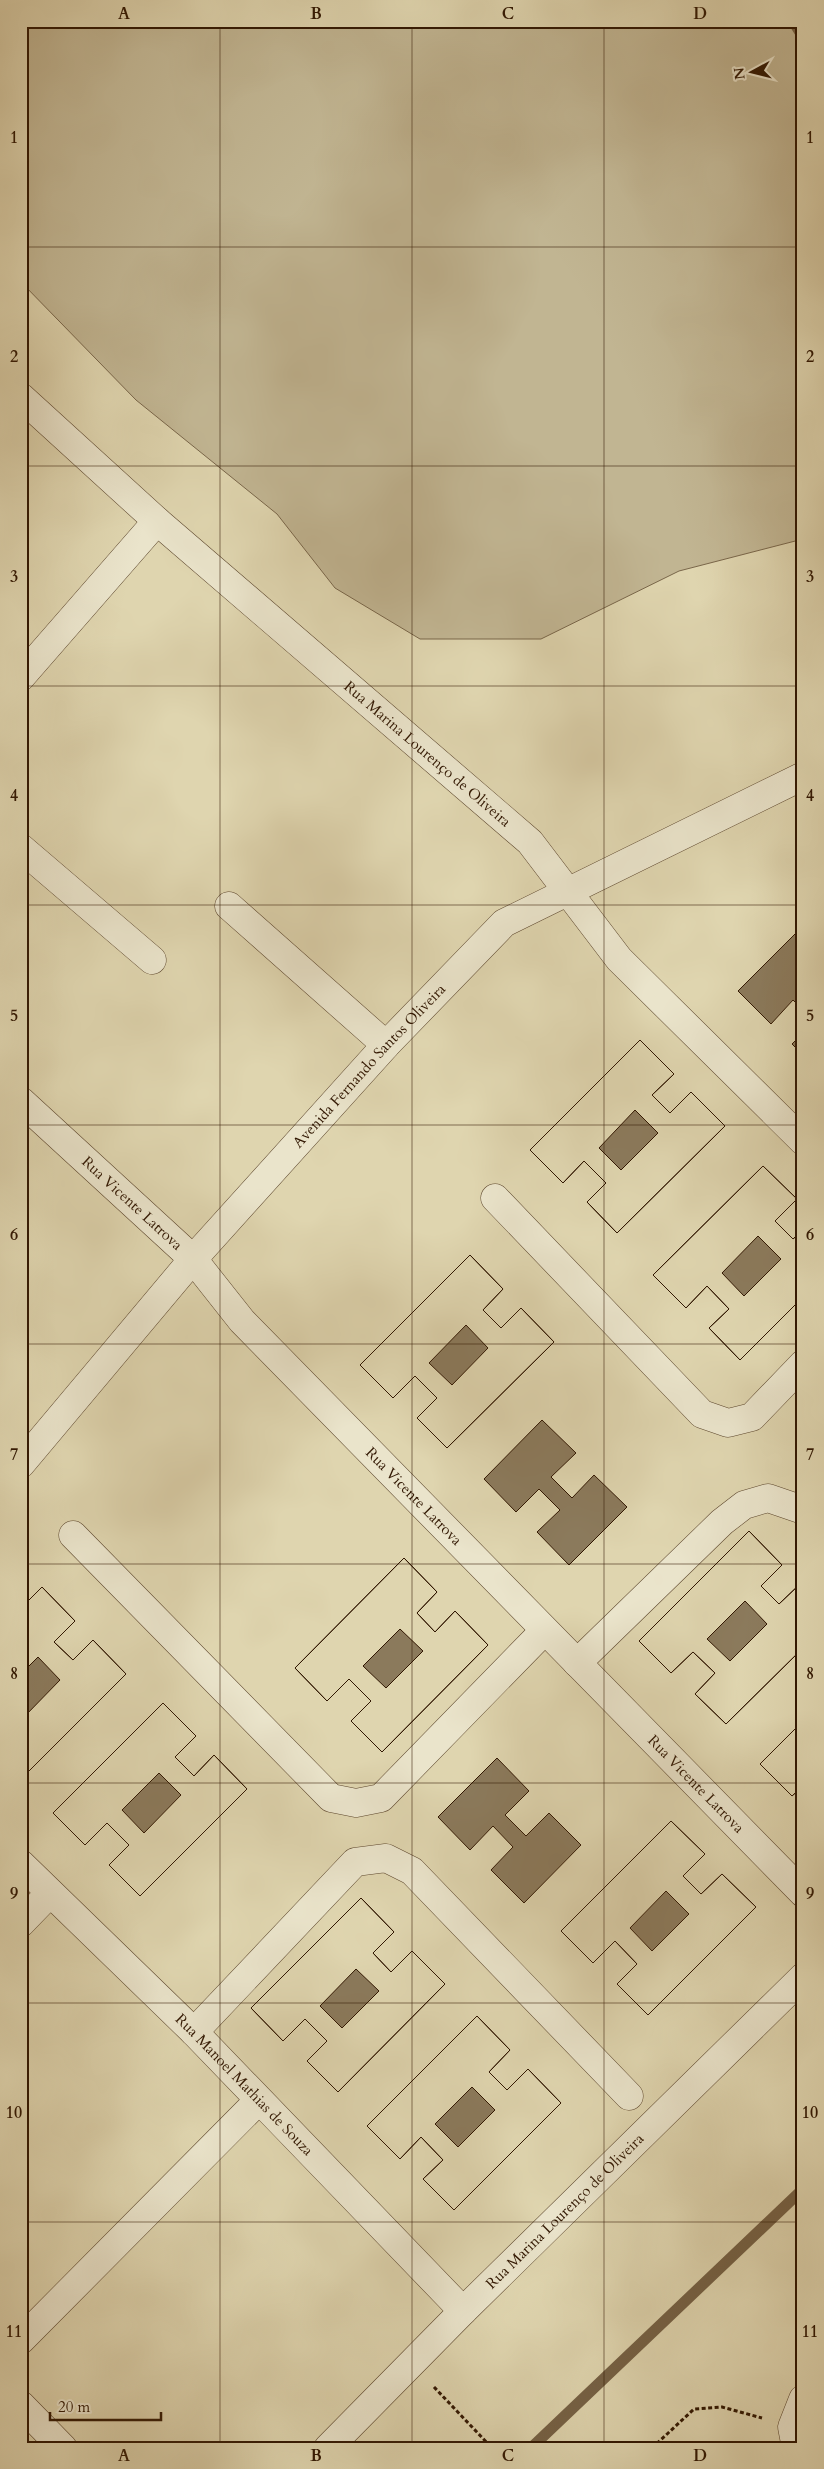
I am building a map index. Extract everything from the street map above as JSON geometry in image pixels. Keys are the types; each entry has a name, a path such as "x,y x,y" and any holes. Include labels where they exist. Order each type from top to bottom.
{"street":[{"name":"Rua Marina Lourenço de Oliveira","path":"21,397 157,520 530,842 619,959 803,1141"},
{"path":"21,677 157,520"},
{"name":"Avenida Fernando Santos Oliveira","path":"21,1464 193,1259 386,1045 504,923 803,776"},
{"path":"21,848 152,960"},
{"path":"229,906 386,1045"},
{"name":"Rua Vicente Latrova","path":"21,1101 193,1259 242,1321 544,1632 577,1663 803,1893"},
{"path":"496,1198 702,1414 728,1423 752,1417 803,1364"},
{"path":"577,1663 722,1522 744,1505 768,1498 803,1510"},
{"path":"73,1535 331,1798 356,1803 381,1798 544,1632"},
{"path":"194,2032 355,1862 386,1858 412,1871 628,2096"},
{"name":"Rua Manoel Mathias de Souza","path":"21,1864 194,2032 258,2101 463,2311"},
{"path":"21,1923 50,1893"},
{"name":"Rua Marina Lourenço de Oliveira","path":"328,2448 463,2311 803,1977"},
{"path":"21,2340 258,2101"},
{"path":"794,2437 803,2399"},
{"path":"21,2405 62,2448"}],"path":[{"path":"411,2364 492,2448"},
{"path":"652,2448 694,2409 722,2407 794,2437"}],"shaded area":[{"path":"21,21 803,21 803,539 679,571 541,639 420,639 335,588 277,514 136,400 21,282"}],"building":[{"path":"797,932 803,937 803,1010 793,1000 771,1024 738,991"},
{"path":"803,1033 803,1055 792,1044"},
{"path":"640,1040 674,1074 652,1095 670,1113 691,1092 725,1126 617,1233 587,1202 606,1183 584,1161 563,1183 530,1150","holes":["635,1110 658,1133 621,1170 599,1148"]},
{"path":"640,1040 674,1074 652,1095 670,1113 691,1092 725,1126 617,1233 587,1202 606,1183 584,1161 563,1183 530,1150"},
{"path":"763,1166 797,1199 775,1221 793,1239 803,1230 803,1297 740,1360 709,1328 729,1309 707,1286 686,1308 653,1275","holes":["758,1236 781,1259 744,1296 722,1273"]},
{"path":"763,1166 797,1199 775,1221 793,1239 803,1230 803,1297 740,1360 709,1328 729,1309 707,1286 686,1308 653,1275"},
{"path":"470,1255 503,1289 483,1310 501,1328 521,1308 554,1342 447,1448 417,1418 437,1398 415,1376 393,1398 360,1365","holes":["466,1325 488,1348 452,1385 429,1363"]},
{"path":"470,1255 503,1289 483,1310 501,1328 521,1308 554,1342 447,1448 417,1418 437,1398 415,1376 393,1398 360,1365"},
{"path":"542,1420 576,1453 551,1477 572,1498 594,1475 627,1507 569,1565 537,1532 560,1510 539,1489 516,1512 484,1479"},
{"path":"749,1531 782,1565 761,1586 779,1604 800,1584 803,1586 803,1648 726,1724 695,1694 715,1673 693,1652 671,1673 639,1641","holes":["745,1601 767,1624 730,1661 707,1639"]},
{"path":"749,1531 782,1565 761,1586 779,1604 800,1584 803,1586 803,1648 726,1724 695,1694 715,1673 693,1652 671,1673 639,1641"},
{"path":"404,1558 437,1592 417,1613 435,1632 455,1611 488,1645 382,1752 351,1721 371,1701 349,1679 327,1701 295,1668","holes":["400,1629 423,1651 386,1688 363,1666"]},
{"path":"404,1558 437,1592 417,1613 435,1632 455,1611 488,1645 382,1752 351,1721 371,1701 349,1679 327,1701 295,1668"},
{"path":"42,1587 75,1621 54,1642 73,1660 93,1640 126,1674 21,1779 21,1715 23,1718 60,1680 38,1657 21,1674 21,1608"},
{"path":"42,1587 75,1621 54,1642 73,1660 93,1640 126,1674 21,1779 21,1608"},
{"path":"163,1703 196,1736 175,1757 194,1776 214,1755 247,1789 140,1896 109,1865 129,1845 107,1823 85,1845 53,1813","holes":["159,1773 181,1795 144,1833 122,1810"]},
{"path":"163,1703 196,1736 175,1757 194,1776 214,1755 247,1789 140,1896 109,1865 129,1845 107,1823 85,1845 53,1813"},
{"path":"803,1721 803,1786 792,1796 760,1764"},
{"path":"803,1721 803,1786 792,1796 760,1764"},
{"path":"497,1758 529,1791 505,1815 526,1836 549,1813 581,1845 524,1903 491,1870 513,1847 493,1826 470,1850 438,1817"},
{"path":"671,1821 705,1854 683,1876 701,1894 722,1874 756,1907 648,2015 617,1984 637,1964 615,1941 593,1963 561,1931","holes":["666,1891 689,1914 652,1951 630,1928"]},
{"path":"671,1821 705,1854 683,1876 701,1894 722,1874 756,1907 648,2015 617,1984 637,1964 615,1941 593,1963 561,1931"},
{"path":"361,1898 394,1932 373,1953 391,1972 412,1951 445,1984 338,2092 307,2061 327,2041 305,2019 283,2041 251,2008","holes":["356,1969 379,1991 342,2028 320,2006"]},
{"path":"361,1898 394,1932 373,1953 391,1972 412,1951 445,1984 338,2092 307,2061 327,2041 305,2019 283,2041 251,2008"},
{"path":"477,2016 510,2050 489,2072 507,2090 528,2069 561,2103 454,2210 423,2179 443,2160 421,2137 400,2159 367,2126","holes":["472,2087 495,2110 458,2147 435,2124"]},
{"path":"477,2016 510,2050 489,2072 507,2090 528,2069 561,2103 454,2210 423,2179 443,2160 421,2137 400,2159 367,2126"}],"waterway":[{"path":"793,21 803,37"},
{"path":"531,2448 803,2189"}]}
